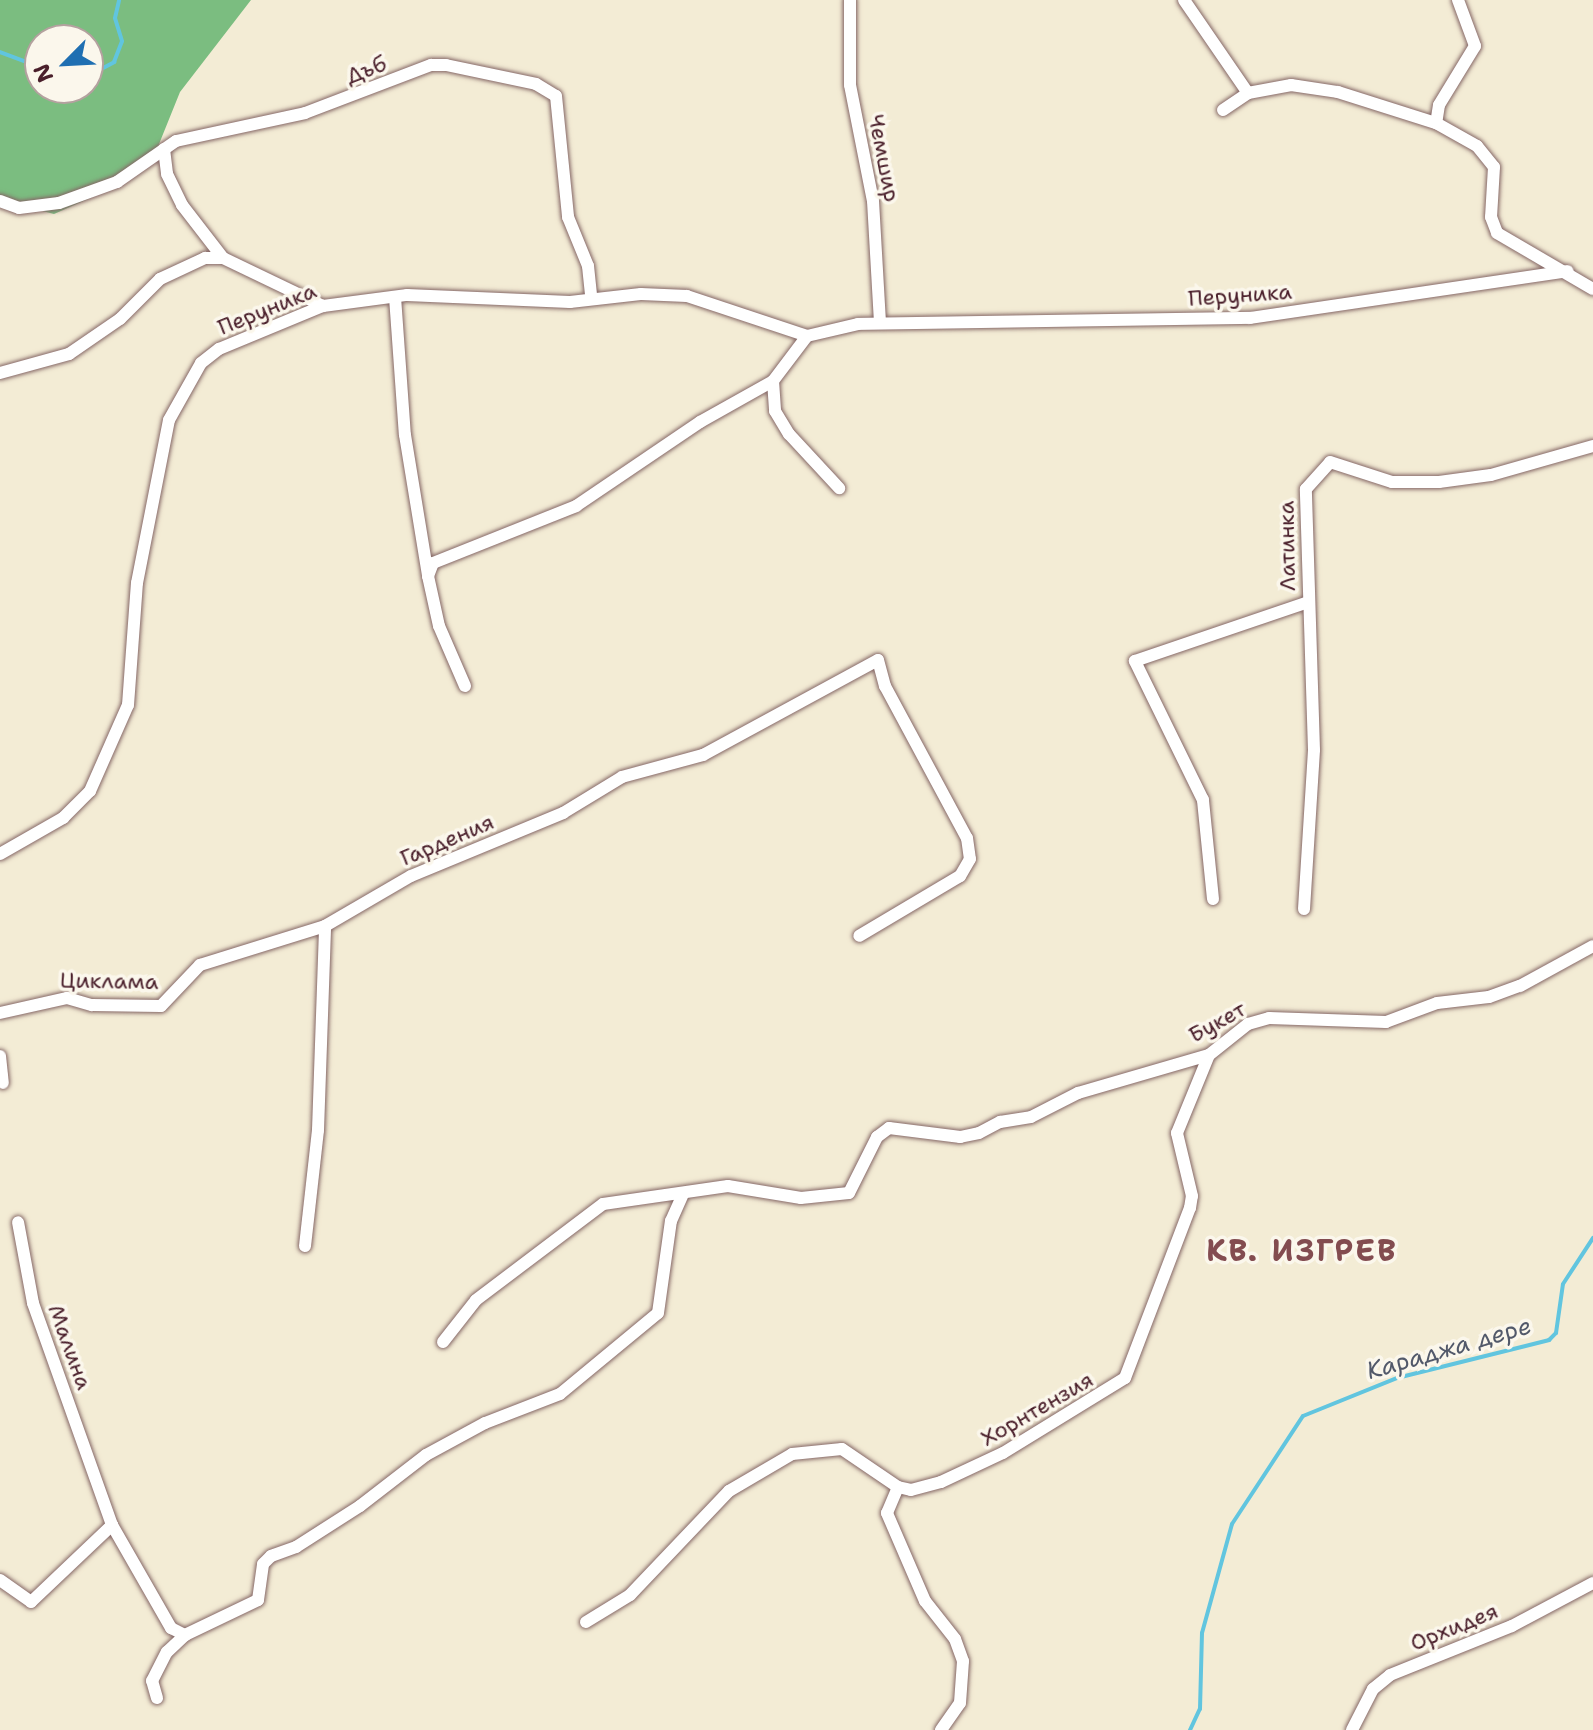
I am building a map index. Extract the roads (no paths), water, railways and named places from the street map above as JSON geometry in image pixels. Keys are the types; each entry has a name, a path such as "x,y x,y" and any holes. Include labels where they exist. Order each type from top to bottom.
{"street":[{"name":"Чемшир","path":"850,0 850,85 873,201 880,323"},
{"path":"1184,0 1248,93"},
{"path":"1436,123 1439,105 1475,46 1458,0"},
{"name":"Дъб","path":"0,201 19,208 59,203 117,182 164,149 193,135 328,106 431,65 536,84 556,96 568,217 588,266 591,297"},
{"path":"1223,110 1248,93 1291,85 1314,88 1436,123 1477,146 1494,167 1491,217 1497,233 1568,271 1593,289"},
{"path":"164,149 167,174 182,205 223,258"},
{"path":"0,373 69,354 120,319 160,279 205,258 223,258 323,306"},
{"name":"Перуника","path":"0,854 63,818 90,791 128,705 137,583 169,420 201,363 219,349 323,306 395,297 570,302 591,297 687,296 807,336 880,323 1250,318 1568,271"},
{"path":"395,297 405,435 428,576 439,626 465,686"},
{"path":"428,576 443,556 540,525 576,506 700,422 773,381 807,336"},
{"path":"773,381 775,411 789,434 839,488"},
{"name":"Латинка","path":"1304,909 1314,750 1303,500 1320,468 1330,462 1392,482 1439,482 1491,475 1593,446"},
{"path":"1213,899 1203,800 1135,661 1308,602"},
{"name":"Гардения","path":"200,965 325,926 411,876 563,813 622,777 703,755 878,660 885,686 967,838 970,859 960,876 859,936"},
{"path":"305,1246 319,1118 325,926"},
{"name":"Букет","path":"683,1194 728,1186 801,1198 849,1193 877,1137 889,1128 960,1137 979,1133 1000,1122 1031,1117 1078,1093 1209,1055 1248,1024 1269,1018 1386,1022 1437,1003 1489,997 1539,977 1593,946"},
{"name":"Циклама","path":"0,1013 67,998 92,1005 161,1006 200,965"},
{"name":"Хорнтензия","path":"898,1487 911,1490 941,1482 1003,1453 1125,1378 1190,1208 1192,1196 1178,1153 1177,1133 1209,1055"},
{"path":"0,1056 3,1083"},
{"path":"443,1342 476,1300 603,1204 683,1194"},
{"path":"157,1698 152,1681 158,1664 185,1635 258,1600 263,1564 271,1556 296,1547 360,1506 426,1455 485,1423 560,1394 658,1313 671,1221 683,1194"},
{"name":"Малина","path":"18,1222 33,1303 112,1525"},
{"path":"586,1622 652,1575 729,1491 792,1454 842,1449 898,1487 887,1520 925,1601 955,1639 963,1661 960,1703 941,1730"},
{"path":"0,1580 31,1602 112,1525 171,1628 185,1635"},
{"name":"Орхидея","path":"1352,1730 1373,1689 1390,1675 1512,1626 1593,1583"}],"waterway":[{"path":"104,67 114,62 122,41 115,18 119,0"},
{"path":"0,52 24,61"},
{"name":"Караджа дере","path":"1190,1730 1200,1709 1202,1633 1232,1524 1303,1416 1397,1378 1549,1340 1556,1333 1563,1284 1593,1238"}],"district":[{"name":"КВ. ИЗГРЕВ","path":"1302,1251"}]}
